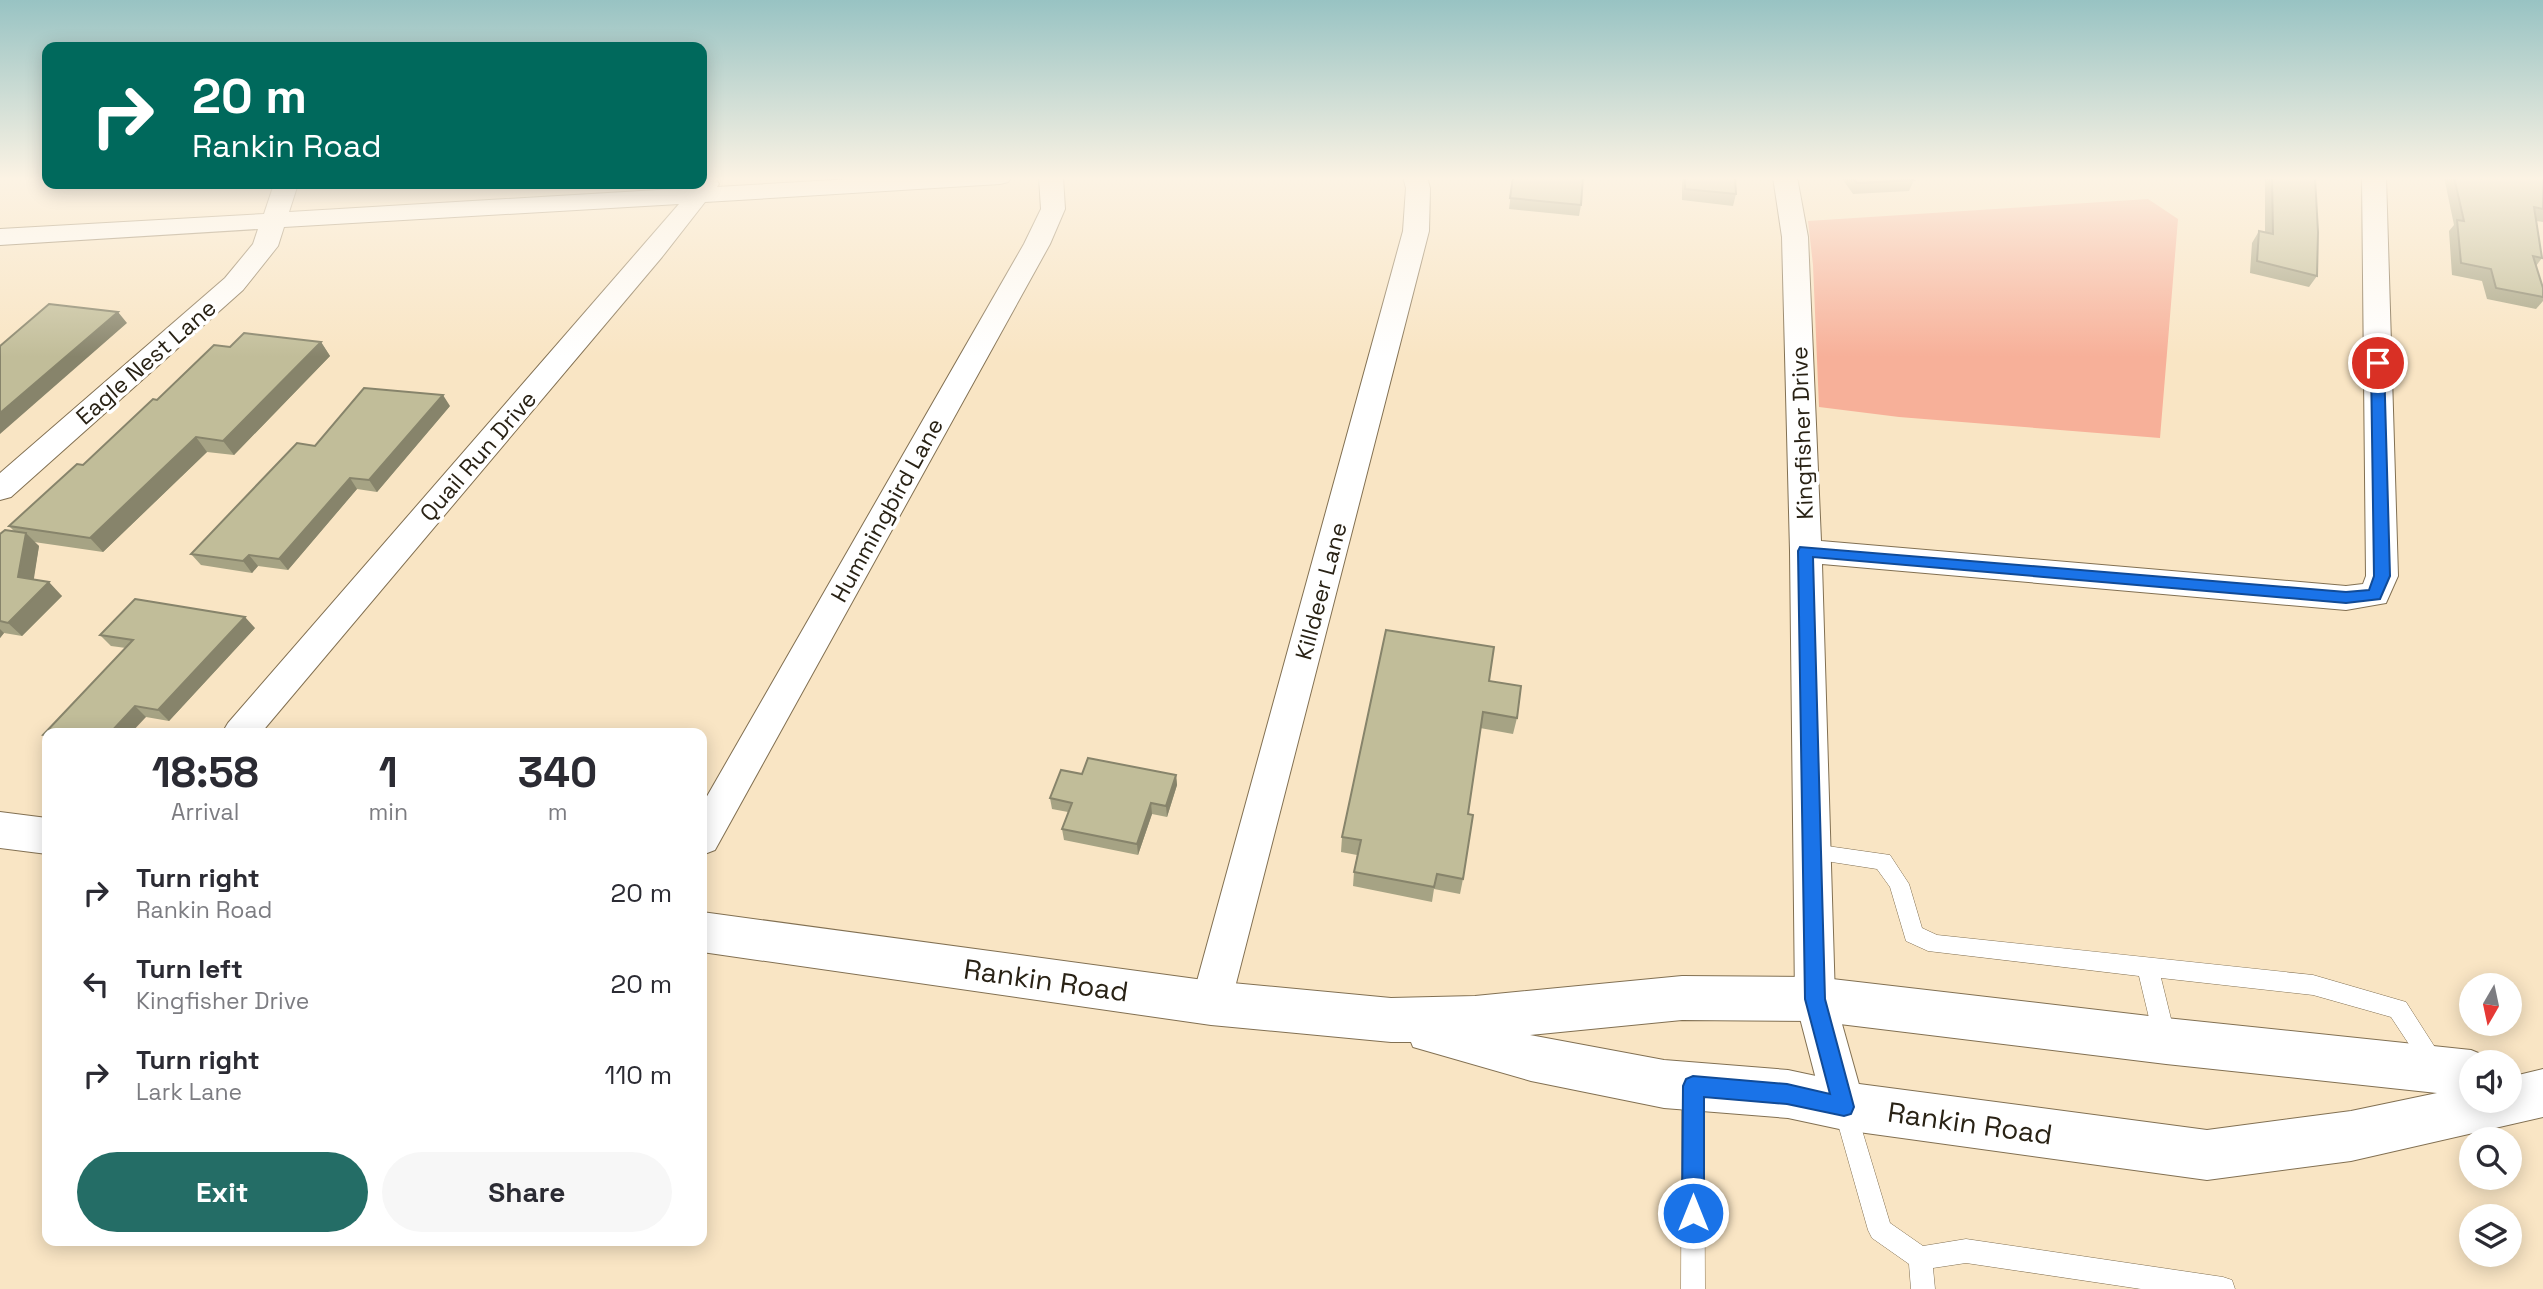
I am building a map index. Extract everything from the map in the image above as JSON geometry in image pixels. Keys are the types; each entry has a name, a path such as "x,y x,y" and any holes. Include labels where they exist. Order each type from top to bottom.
{"street":[{"name":"Eagle Nest Lane","path":"0,490 234,284 265,246 268,237"},
{"name":"Quail Run Drive","path":"244,728 662,237"},
{"name":"Hummingbird Lane","path":"707,830 1040,237"},
{"name":"Killdeer Lane","path":"1211,1003 1414,237"},
{"name":"Kingfisher Drive","path":"1795,237 1806,551 1815,999 1844,1107"},
{"path":"1806,551 2332,597 2375,595 2382,576 2375,237"},
{"path":"0,830 42,835"},
{"name":"Rankin Road","path":"707,933 1211,1003 1391,1020 1475,1018 1682,998 1815,999 2166,1041 2454,1071"},
{"name":"Rankin Road","path":"1391,1020 1531,1058 1664,1084 1787,1094 1844,1107 2207,1154 2351,1136 2459,1112"},
{"path":"2522,1078 2543,1081"},
{"name":"Rankin Road","path":"2522,1098 2543,1093"}],"lane":[{"path":"1813,852 1883,861 1899,884 1913,934 1935,944 2313,985 2398,1009 2454,1071"},
{"path":"2148,968 2166,1041"},
{"path":"1693,1086 1693,1289"},
{"path":"1844,1107 1880,1230 1920,1258 1966,1251 2223,1289"},
{"path":"1920,1258 1923,1289"}],"shaded area":[{"path":"1810,237 2177,237 2160,438 1899,417 1819,407"}],"building":[{"path":"2259,237 2318,237 2317,276 2257,261"},
{"path":"2459,237 2539,237 2542,258 2533,256 2543,288 2543,297 2496,288 2491,269 2461,263"},
{"path":"49,304 118,312 0,413 0,346"},
{"path":"244,333 321,342 223,441 196,437 90,538 9,526 77,464 83,465 153,399 157,400 214,345 230,347"},
{"path":"364,388 443,395 369,480 350,478 279,559 249,555 243,561 191,554 297,443 315,446"},
{"path":"5,530 26,533 18,577 49,582 8,623 0,621 0,534"},
{"path":"135,599 245,617 158,710 135,706 115,728 50,728 133,640 100,635"},
{"path":"1386,630 1494,647 1489,681 1521,686 1517,718 1483,712 1468,814 1473,815 1463,879 1437,874 1434,887 1354,872 1361,840 1342,837"},
{"path":"1088,758 1176,775 1166,806 1151,803 1137,844 1062,829 1072,803 1050,798 1061,770 1082,774"}],"route":[{"path":"1693,1213 1693,1086 1787,1094 1844,1107 1815,999 1806,551 2346,598 2375,595 2382,576 2378,363"}]}
